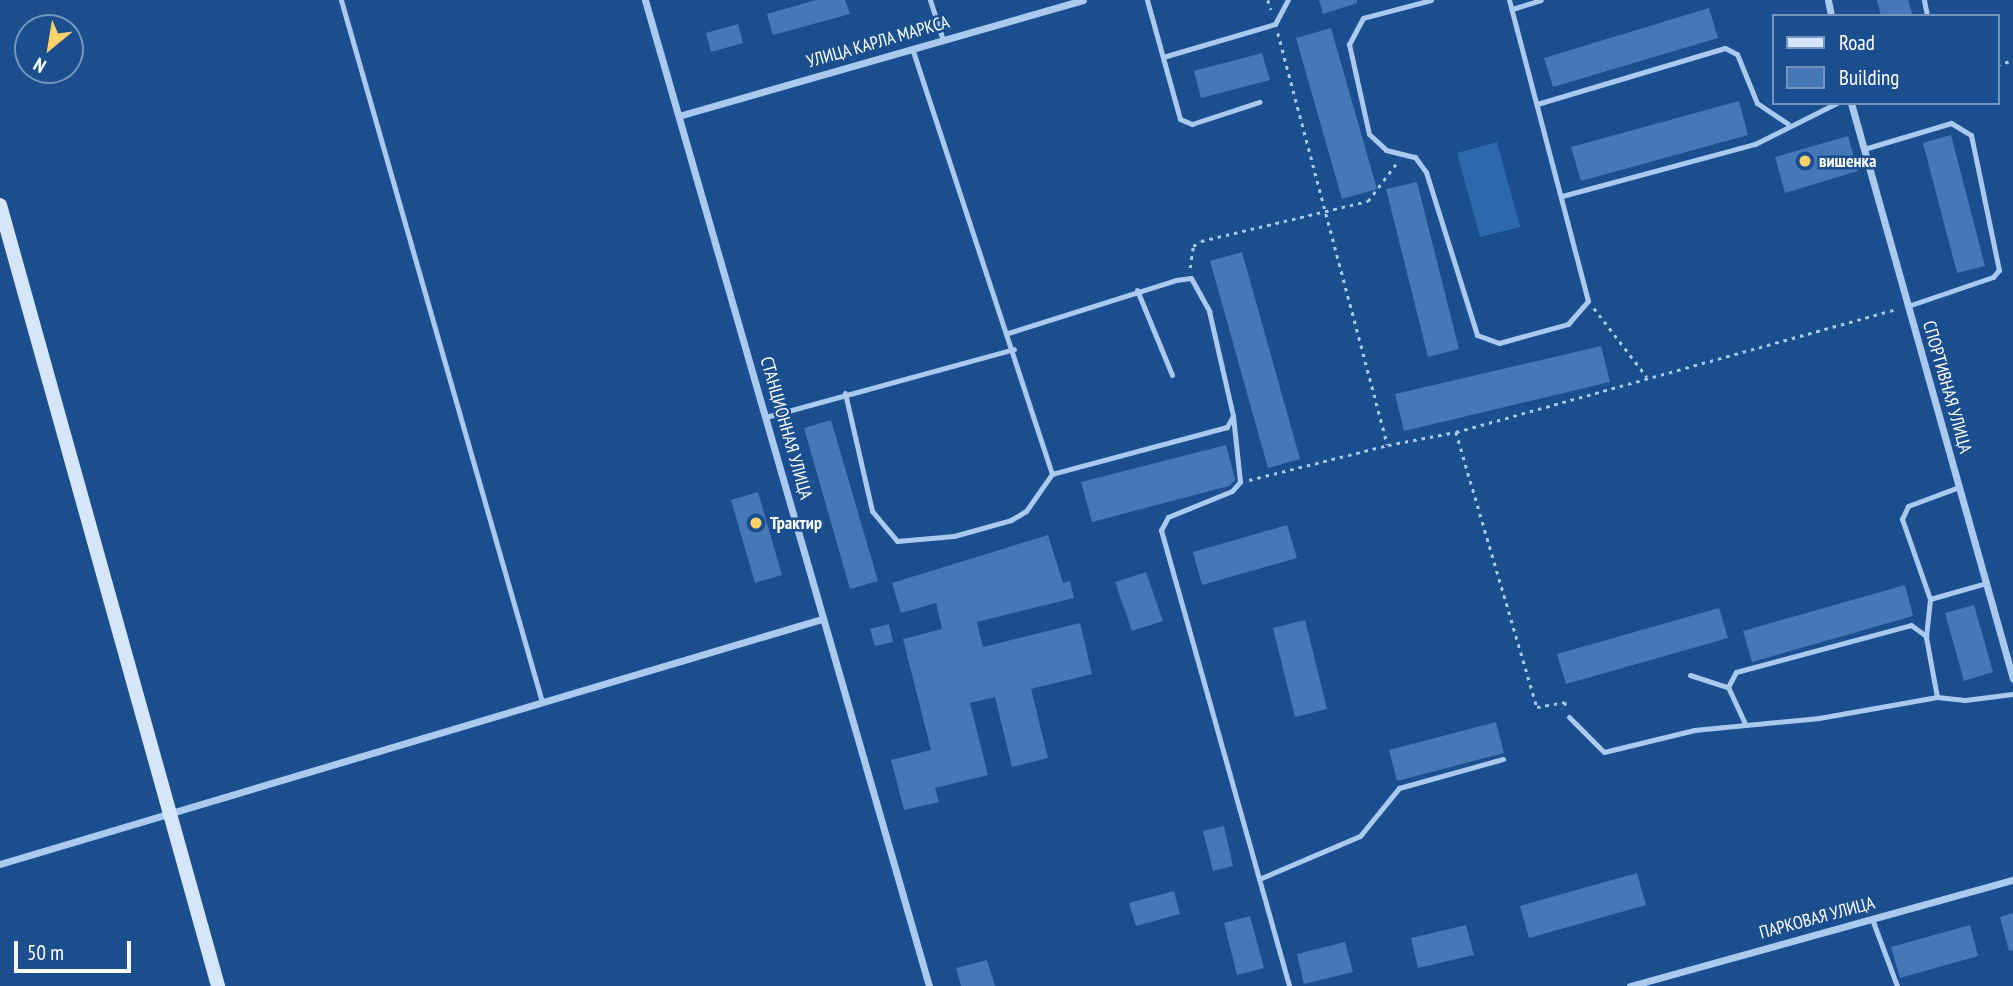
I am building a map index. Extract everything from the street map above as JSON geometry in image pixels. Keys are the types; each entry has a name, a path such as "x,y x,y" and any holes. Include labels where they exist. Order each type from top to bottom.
{"main road":[{"path":"0,205 218,986"}],"street":[{"name":"СТАНЦИОННАЯ УЛИЦА","path":"645,0 682,115 822,619 929,986"},
{"name":"УЛИЦА КАРЛА МАРКСА","path":"682,115 1061,3 1083,0"},
{"name":"СПОРТИВНАЯ УЛИЦА","path":"1853,105 2013,679"},
{"path":"0,864 171,817 822,619"},
{"name":"ПАРКОВАЯ УЛИЦА","path":"1630,986 2013,880"}],"lane":[{"path":"341,0 542,702"},
{"path":"930,0 943,40"},
{"path":"1147,0 1186,123 1259,102"},
{"path":"1163,57 1275,24 1288,0"},
{"path":"1431,0 1363,18 1349,44 1369,134 1386,150 1415,157 1434,194 1477,335 1499,343 1568,324 1588,301 1510,0"},
{"path":"1512,9 1541,0"},
{"path":"1537,104 1725,48 1737,54 1757,103 1788,124"},
{"path":"912,49 1014,349 1052,474"},
{"path":"1562,196 1755,144 1788,124 1832,105"},
{"path":"1864,149 1951,123 1971,135 1999,270 1993,277 1908,306"},
{"path":"1008,332 1137,290 1191,278 1209,312 1234,416 1240,482 1232,491 1168,517 1161,530 1289,986"},
{"path":"1137,290 1172,375"},
{"path":"766,417 845,393 1014,349"},
{"path":"845,393 872,512 897,541 954,536 1010,520 1026,511 1052,474 1227,427 1234,416"},
{"path":"1937,697 1926,637 1930,599 1902,519 1909,506 1959,487"},
{"path":"1930,599 1986,583"},
{"path":"1728,687 1736,673 1911,625 1926,637"},
{"path":"1690,675 1728,687 1745,723"},
{"path":"1569,717 1604,752 1745,723 1819,718 1937,697 1965,700 2013,694"},
{"path":"1259,879 1360,836 1399,788 1503,759"},
{"path":"1872,919 1897,986"}],"path":[{"path":"1268,0 1388,445"},
{"path":"1191,278 1190,254 1201,241 1326,208 1368,201 1391,166 1415,157"},
{"path":"1588,301 1647,377"},
{"path":"1240,482 1388,445 1456,432 1908,306"},
{"path":"1456,432 1537,707 1565,702 1569,717"}],"shaded area":[{"path":"1497,142 1520,227 1480,237 1457,153"}],"building":[{"path":"816,0 845,0 850,14 773,35 767,14"},
{"path":"1319,0 1357,0 1357,3 1323,14"},
{"path":"1877,0 1908,0 1912,14 1880,14"},
{"path":"1709,8 1718,38 1553,87 1544,58"},
{"path":"738,24 743,43 711,52 706,33"},
{"path":"1331,28 1377,189 1342,199 1296,38"},
{"path":"1262,53 1270,80 1201,98 1194,71"},
{"path":"1739,101 1748,135 1581,181 1571,147"},
{"path":"1951,135 1985,266 1957,273 1923,143"},
{"path":"1848,136 1858,171 1785,193 1775,157"},
{"path":"1417,182 1459,349 1428,357 1386,189"},
{"path":"1242,252 1300,459 1268,468 1210,261"},
{"path":"1601,346 1610,382 1404,431 1395,394"},
{"path":"831,420 878,581 850,589 804,428"},
{"path":"1226,445 1235,480 1229,486 1092,522 1081,482"},
{"path":"758,492 782,575 755,583 731,500"},
{"path":"1287,525 1297,558 1202,585 1193,552"},
{"path":"1048,535 1063,583 1070,581 1074,598 977,622 983,647 1080,623 1092,674 1031,689 1048,758 1012,767 995,697 970,703 988,775 935,788 939,802 904,810 891,760 931,750 903,639 942,629 936,603 901,613 892,583"},
{"path":"1146,572 1163,621 1132,631 1115,582"},
{"path":"1905,585 1913,616 1752,662 1743,631"},
{"path":"1974,605 1993,672 1964,681 1945,613"},
{"path":"1719,608 1728,638 1566,684 1557,654"},
{"path":"1305,620 1327,709 1295,717 1273,628"},
{"path":"889,624 893,642 875,646 870,629"},
{"path":"1496,722 1504,753 1397,781 1389,750"},
{"path":"1224,826 1233,866 1213,871 1203,831"},
{"path":"1637,873 1646,905 1529,938 1520,906"},
{"path":"1174,891 1180,914 1136,926 1129,903"},
{"path":"2013,913 2013,950 2009,951 2000,917"},
{"path":"1250,916 1264,968 1237,975 1224,923"},
{"path":"1466,925 1474,955 1418,968 1411,938"},
{"path":"1970,925 1978,956 1900,978 1891,947"},
{"path":"1345,942 1353,972 1304,984 1297,954"},
{"path":"987,960 995,986 961,986 956,968"}],"place":[{"name":"вишенка","path":"1805,161"},
{"name":"Трактир","path":"756,523"}]}
